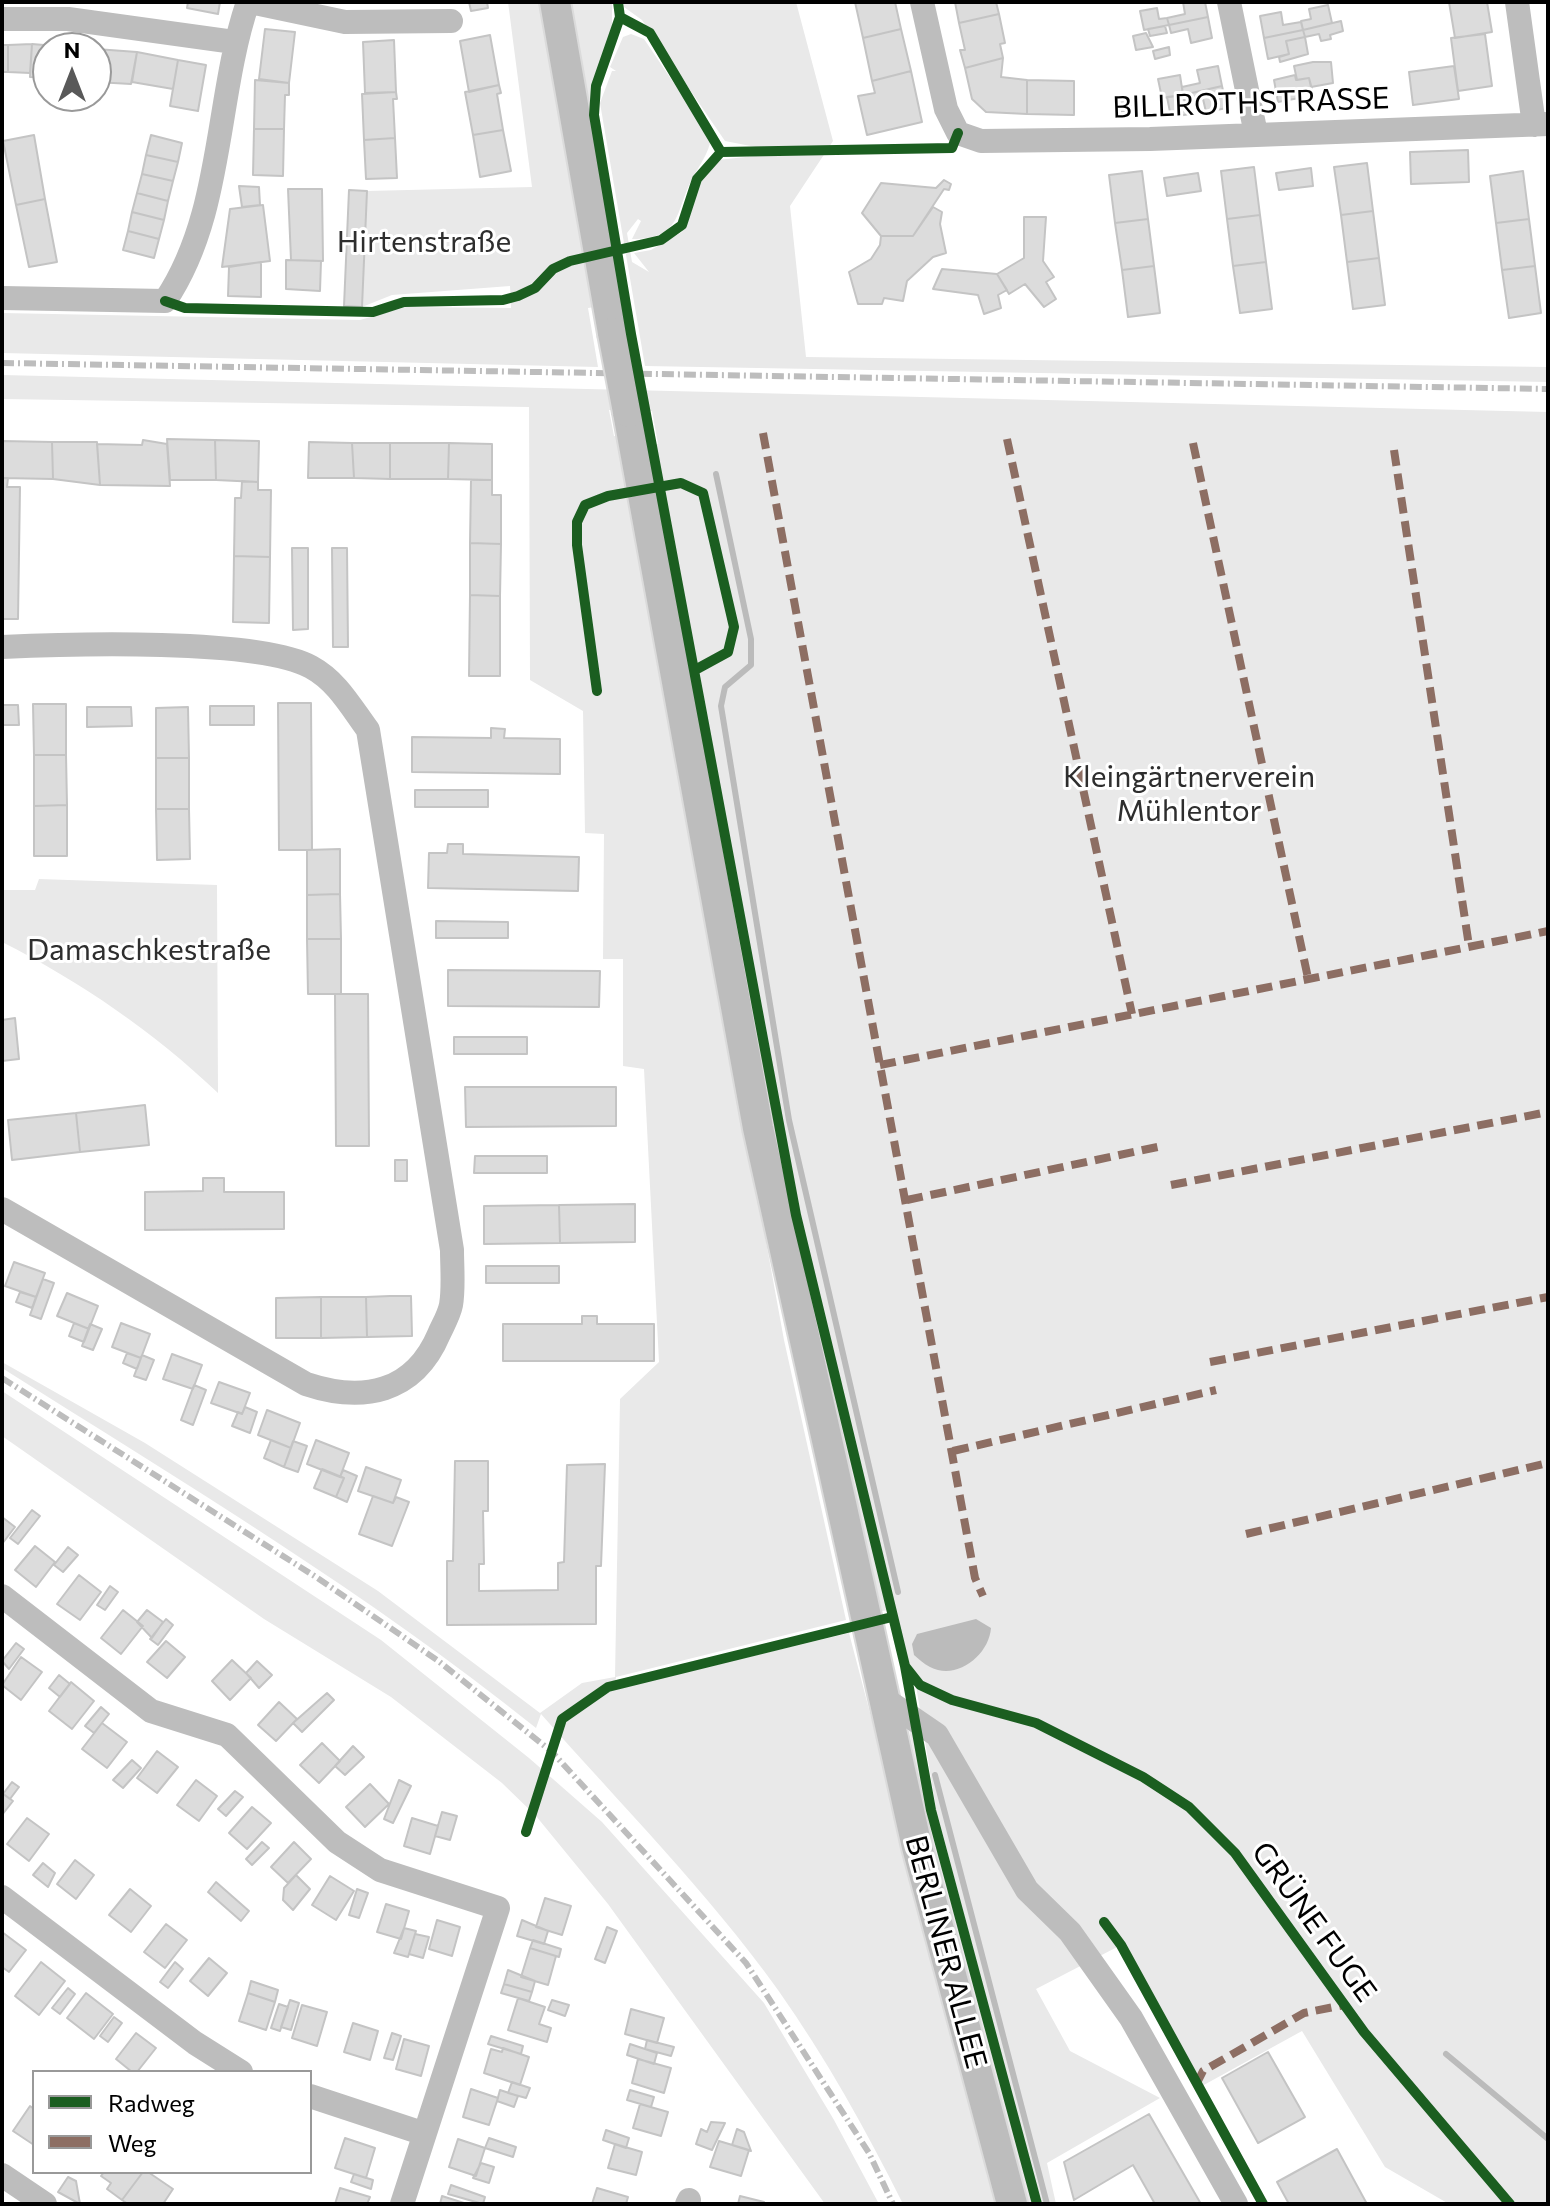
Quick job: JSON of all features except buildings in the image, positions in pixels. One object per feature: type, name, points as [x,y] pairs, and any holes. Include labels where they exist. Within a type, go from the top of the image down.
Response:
[{"type":"main road","name":"BERLINER ALLEE","points":[[555,2],[758,1128],[917,1847],[1012,2204]]},
{"type":"street","points":[[2,298],[165,301],[181,277],[205,210],[234,42],[249,2],[345,22],[451,21]]},
{"type":"street","name":"BILLROTHSTRASSE","points":[[922,2],[946,109],[958,133],[981,141],[1541,124]]},
{"type":"street","points":[[1229,2],[1256,134]]},
{"type":"street","points":[[1517,2],[1541,124]]},
{"type":"street","points":[[2,19],[68,19],[234,42]]},
{"type":"street","points":[[2,647],[154,647],[251,652],[310,666],[337,686],[368,730],[452,1250],[451,1307],[431,1351],[410,1377],[371,1393],[338,1395],[306,1384],[2,1209]]},
{"type":"street","points":[[2,1596],[151,1711],[227,1735],[337,1842],[380,1870],[498,1908],[422,2133],[402,2204]]},
{"type":"street","points":[[883,1698],[937,1735],[1027,1890],[1070,1932],[1131,2018],[1236,2204]]},
{"type":"street","points":[[2,1897],[195,2043],[238,2070]]},
{"type":"street","points":[[312,2097],[422,2133]]},
{"type":"street","points":[[2,2175],[45,2204]]},
{"type":"green space","name":"Hirtenstraße","points":[[508,2],[540,2],[595,307],[588,308],[598,367],[2,353],[2,313],[360,320],[406,307],[511,308],[510,286],[392,295],[362,307],[367,191],[532,187]]},
{"type":"green space","points":[[567,2],[612,2],[612,26],[589,107],[622,289],[619,289]]},
{"type":"green space","points":[[624,2],[796,2],[833,141],[790,206],[806,357],[1548,367],[1548,382],[645,366],[600,103],[612,71],[616,71],[610,67],[623,37],[631,34],[644,39],[711,138],[679,212],[668,229],[648,238],[632,239],[641,221],[638,219],[627,233],[632,262],[649,272],[634,253],[651,250],[682,232],[701,180],[717,160],[765,155],[761,148],[725,141],[642,20],[624,7]]},
{"type":"green space","name":"Kleingärtnerverein Mühlentor","points":[[2,375],[1548,412],[1548,2204],[1449,2204],[1385,2167],[1302,2031],[1202,2086],[1121,1945],[1036,1989],[1070,2051],[1160,2098],[1047,2163],[1056,2204],[1041,2204],[936,1809],[914,1673],[904,1661],[895,1609],[882,1611],[790,1218],[650,446],[658,444],[652,411],[609,410],[614,436],[619,436],[784,1340],[846,1620],[616,1677],[615,1689],[849,1633],[999,2204],[903,2204],[813,2042],[751,1953],[693,1883],[541,1714],[536,1728],[472,1678],[341,1585],[2,1368],[2,1362],[145,1443],[378,1591],[540,1713],[582,1683],[615,1677],[620,1399],[659,1362],[644,1069],[623,1066],[623,959],[603,959],[604,834],[585,833],[583,711],[530,680],[529,407],[2,399]]},
{"type":"green space","name":"Damaschkestraße","points":[[39,879],[217,885],[218,1093],[168,1049],[116,1010],[2,942],[2,890],[35,890]]},
{"type":"green space","points":[[2,1391],[381,1640],[529,1758],[602,1822],[764,2003],[834,2120],[879,2204],[825,2204],[608,1904],[536,1816],[502,1783],[391,1697],[264,1619],[2,1436]]},
{"type":"green space","points":[[909,1730],[913,1731],[928,1811],[1033,2204],[1028,2204],[931,1842]]},
{"type":"shaded area","points":[[976,1619],[991,1628],[984,1647],[970,1663],[951,1671],[940,1670],[928,1666],[914,1655],[912,1644],[917,1634]]},
{"type":"waterway","points":[[716,474],[751,639],[751,665],[725,687],[721,706],[789,1120],[898,1592]]},
{"type":"waterway","points":[[935,1775],[1047,2204]]},
{"type":"waterway","points":[[1446,2054],[1548,2139]]},
{"type":"railway","points":[[2,363],[1548,389]]},
{"type":"railway","points":[[2,1378],[316,1577],[437,1660],[551,1751],[746,1963],[869,2153],[893,2204]]},
{"type":"marked path","points":[[763,433],[975,1578],[983,1596]]},
{"type":"marked path","points":[[1007,439],[1132,1014]]},
{"type":"marked path","points":[[1193,443],[1308,978]]},
{"type":"marked path","points":[[1394,450],[1469,946]]},
{"type":"marked path","points":[[880,1065],[1548,931]]},
{"type":"marked path","points":[[1171,1185],[1548,1112]]},
{"type":"marked path","points":[[907,1200],[1162,1146]]},
{"type":"marked path","points":[[1210,1362],[1548,1297]]},
{"type":"marked path","points":[[953,1451],[1216,1390]]},
{"type":"marked path","points":[[1246,1534],[1548,1463]]},
{"type":"marked path","points":[[1196,2085],[1203,2071],[1304,2013],[1344,2005]]},
{"type":"cycle path","points":[[618,2],[620,17],[596,86],[594,115],[631,334],[796,1215],[905,1666],[931,1810],[1037,2204]]},
{"type":"cycle path","points":[[620,17],[650,33],[721,152]]},
{"type":"cycle path","points":[[165,301],[185,308],[373,312],[404,302],[503,300],[535,288],[553,269],[570,261],[661,240],[682,225],[697,179],[721,152],[952,148],[958,133]]},
{"type":"cycle path","points":[[597,691],[577,545],[577,522],[585,505],[608,496],[681,483],[703,493],[734,627],[728,652],[695,670]]},
{"type":"cycle path","points":[[526,1832],[562,1719],[608,1687],[892,1617]]},
{"type":"cycle path","name":"GRÜNE FUGE","points":[[905,1666],[920,1685],[952,1700],[1036,1723],[1143,1777],[1189,1807],[1235,1853],[1364,2032],[1510,2204]]},
{"type":"cycle path","points":[[1104,1922],[1121,1945],[1263,2204]]}]
